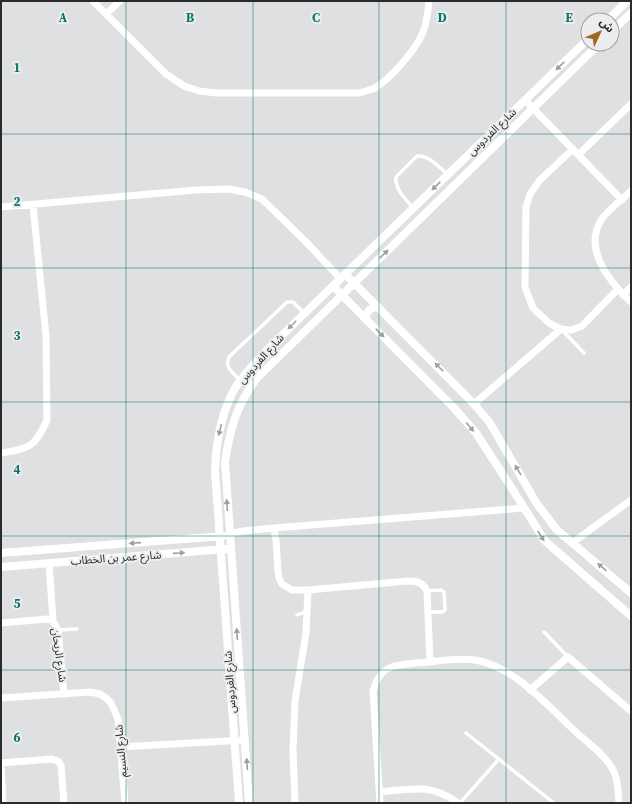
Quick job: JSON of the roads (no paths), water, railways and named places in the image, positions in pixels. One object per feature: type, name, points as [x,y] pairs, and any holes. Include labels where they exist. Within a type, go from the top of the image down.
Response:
[{"type":"street","points":[[93,1],[166,74],[184,86],[216,93],[360,93],[374,88],[401,63],[417,44],[423,31],[429,1]]},
{"type":"street","points":[[106,14],[120,1]]},
{"type":"street","points":[[616,12],[627,1]]},
{"type":"street","points":[[620,23],[631,13]]},
{"type":"street","name":"شارع الفردوس","points":[[238,803],[215,471],[218,438],[227,406],[236,388],[260,357],[304,312],[414,208],[580,47]]},
{"type":"street","name":"شارع الفردوس","points":[[249,803],[224,462],[228,441],[240,404],[256,378],[591,52]]},
{"type":"street","points":[[525,100],[622,200]]},
{"type":"street","points":[[578,155],[631,104]]},
{"type":"street","points":[[573,149],[540,180],[530,194],[526,207],[525,220],[525,287],[533,308],[549,323],[561,329],[571,330],[582,326],[618,289]]},
{"type":"street","points":[[1,207],[196,190],[228,189],[245,192],[262,199],[343,276],[354,283],[474,404],[490,423],[537,504],[557,530],[631,593]]},
{"type":"street","points":[[631,191],[600,222],[596,239],[597,252],[601,266],[618,289],[631,302]]},
{"type":"street","points":[[1,453],[22,449],[35,443],[42,433],[47,420],[46,336],[33,205]]},
{"type":"street","points":[[358,261],[367,270]]},
{"type":"street","points":[[332,286],[459,413],[476,433],[544,542],[631,616]]},
{"type":"street","points":[[623,295],[631,287]]},
{"type":"street","points":[[316,301],[326,311]]},
{"type":"street","points":[[365,318],[369,310],[377,306]]},
{"type":"street","points":[[474,404],[561,329]]},
{"type":"street","points":[[572,543],[631,500]]},
{"type":"street","points":[[229,534],[274,528],[524,508]]},
{"type":"street","points":[[274,528],[279,578],[282,584],[292,590],[415,581],[424,586],[427,591],[429,612],[430,662]]},
{"type":"street","name":"شارع عمر بن الخطاب","points":[[1,553],[229,534]]},
{"type":"street","name":"شارع عمر بن الخطاب","points":[[1,567],[231,549]]},
{"type":"street","points":[[49,563],[53,621]]},
{"type":"street","points":[[295,803],[293,750],[295,702],[304,649],[308,610],[308,590]]},
{"type":"street","name":"شارع الريحان","points":[[1,623],[47,619],[53,621],[58,630],[64,694]]},
{"type":"street","points":[[530,690],[568,657],[631,710]]},
{"type":"street","points":[[380,803],[373,691],[375,683],[385,669],[397,665],[460,659],[475,660],[492,665],[507,672],[530,690],[600,754],[611,766],[615,773],[619,803]]},
{"type":"street","points":[[229,674],[240,673]]},
{"type":"street","name":"شارع النسيم","points":[[1,698],[90,692],[100,694],[106,698],[111,703],[118,720],[125,803]]},
{"type":"street","points":[[120,748],[245,740]]},
{"type":"street","points":[[3,803],[1,764],[52,759],[58,761],[61,765],[64,803]]},
{"type":"street","points":[[380,792],[423,788],[436,790],[459,803]]},
{"type":"lane","points":[[414,208],[398,188],[395,181],[396,177],[417,156],[426,157],[448,174]]},
{"type":"lane","points":[[241,381],[229,369],[227,363],[229,357],[287,302],[294,302],[304,312]]},
{"type":"lane","points":[[561,329],[584,353]]},
{"type":"lane","points":[[427,591],[441,590],[445,595],[445,610],[442,612],[429,612]]},
{"type":"lane","points":[[297,614],[308,610]]},
{"type":"lane","points":[[58,630],[77,629]]},
{"type":"lane","points":[[544,632],[568,657]]},
{"type":"lane","points":[[466,733],[554,803]]},
{"type":"lane","points":[[459,803],[499,759]]}]
